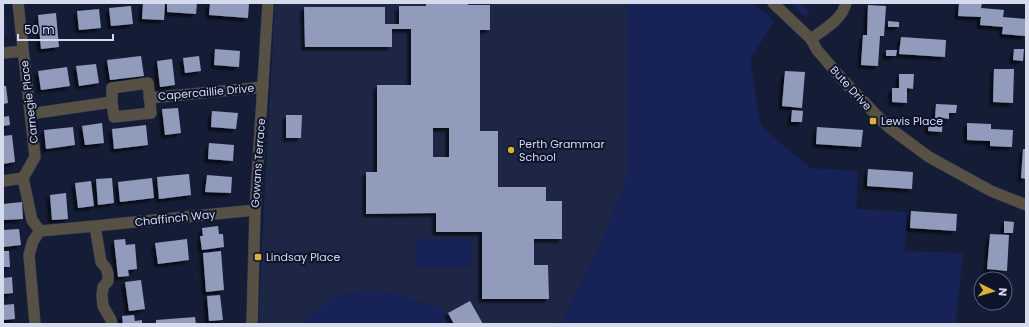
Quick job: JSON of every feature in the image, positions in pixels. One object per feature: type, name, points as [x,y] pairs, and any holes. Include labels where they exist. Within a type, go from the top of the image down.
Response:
[{"type":"street","name":"Carnegie Place","points":[[18,3],[36,157],[23,178]]},
{"type":"street","name":"Gowans Terrace","points":[[252,324],[255,210],[268,3]]},
{"type":"street","name":"Bute Drive","points":[[772,3],[811,39],[817,50],[842,79],[887,126],[929,157],[991,191],[1026,205]]},
{"type":"street","points":[[811,39],[836,20],[844,11],[846,3]]},
{"type":"street","name":"Carnegie Place","points":[[3,53],[23,51]]},
{"type":"street","name":"Capercaillie Drive","points":[[148,83],[151,113],[114,117],[112,102],[112,88],[148,83]]},
{"type":"street","name":"Capercaillie Drive","points":[[149,98],[263,87]]},
{"type":"street","points":[[30,114],[112,102]]},
{"type":"street","points":[[3,181],[23,178],[32,220],[40,231],[33,241],[29,255],[35,324]]},
{"type":"street","name":"Chaffinch Way","points":[[40,231],[255,210]]},
{"type":"street","points":[[95,226],[100,257],[108,274],[108,281],[103,287],[103,306],[112,324]]},
{"type":"shaded area","points":[[3,3],[7,34],[3,39]]},
{"type":"shaded area","name":"Perth Grammar School","points":[[275,3],[724,3],[751,133],[935,324],[259,324]]},
{"type":"shaded area","points":[[627,3],[753,3],[774,21],[750,60],[761,126],[810,168],[858,171],[856,209],[907,212],[905,251],[963,253],[955,324],[557,324],[563,320],[602,240],[627,178]]},
{"type":"shaded area","points":[[790,3],[799,3],[810,12],[806,17]]},
{"type":"shaded area","points":[[416,239],[472,239],[472,267],[416,267]]},
{"type":"shaded area","points":[[362,290],[386,291],[442,309],[450,324],[301,324],[310,315],[337,296]]},
{"type":"building","points":[[143,3],[165,3],[164,20],[142,19]]},
{"type":"building","points":[[167,3],[197,3],[196,14],[167,12]]},
{"type":"building","points":[[210,3],[249,3],[248,18],[209,15]]},
{"type":"building","points":[[426,3],[468,3],[468,5],[490,5],[490,30],[480,30],[480,131],[498,131],[498,187],[546,187],[546,201],[562,201],[562,239],[534,239],[534,265],[548,265],[549,299],[482,299],[482,232],[436,232],[436,213],[366,214],[366,172],[377,172],[377,85],[411,85],[411,29],[392,29],[392,47],[305,47],[304,7],[385,7],[385,24],[399,24],[399,6],[426,6]],"holes":[[[433,128],[449,128],[449,157],[433,157]]]},
{"type":"building","points":[[959,3],[982,3],[981,8],[1004,10],[1003,17],[1026,19],[1025,36],[1002,34],[1003,27],[980,25],[981,17],[958,16]]},
{"type":"building","points":[[868,5],[886,6],[884,36],[880,36],[878,66],[861,65],[863,35],[867,35]]},
{"type":"building","points":[[131,6],[133,24],[111,26],[109,8]]},
{"type":"building","points":[[99,9],[101,28],[79,30],[77,11]]},
{"type":"building","points":[[56,13],[59,47],[41,49],[38,15]]},
{"type":"building","points":[[888,21],[899,22],[899,27],[888,27]]},
{"type":"building","points":[[901,37],[946,40],[945,57],[899,54]]},
{"type":"building","points":[[215,49],[240,51],[239,67],[214,65]]},
{"type":"building","points":[[1014,49],[1024,49],[1023,61],[1013,60]]},
{"type":"building","points":[[886,50],[897,50],[896,56],[886,56]]},
{"type":"building","points":[[141,56],[144,76],[110,80],[107,60]]},
{"type":"building","points":[[199,56],[201,71],[185,73],[183,58]]},
{"type":"building","points":[[172,59],[175,85],[160,87],[157,61]]},
{"type":"building","points":[[96,64],[99,83],[79,86],[76,66]]},
{"type":"building","points":[[67,67],[70,86],[41,90],[38,71]]},
{"type":"building","points":[[994,69],[1014,69],[1013,103],[993,102]]},
{"type":"building","points":[[785,71],[805,72],[802,108],[782,106]]},
{"type":"building","points":[[899,74],[914,74],[913,89],[907,88],[907,103],[892,102],[892,88],[899,88]]},
{"type":"building","points":[[3,86],[6,86],[8,103],[3,104]]},
{"type":"building","points":[[936,104],[957,105],[956,113],[949,113],[949,119],[943,118],[942,132],[928,131],[929,118],[935,118]]},
{"type":"building","points":[[178,108],[181,133],[165,135],[162,109]]},
{"type":"building","points":[[792,110],[803,111],[802,122],[791,122]]},
{"type":"building","points":[[212,111],[238,113],[236,129],[211,127]]},
{"type":"building","points":[[286,115],[302,115],[301,138],[286,138]]},
{"type":"building","points":[[9,116],[10,125],[3,126],[3,117]]},
{"type":"building","points":[[102,123],[104,143],[85,145],[82,126]]},
{"type":"building","points":[[967,123],[991,124],[991,129],[1013,130],[1012,147],[990,146],[990,141],[967,140]]},
{"type":"building","points":[[146,125],[148,145],[114,149],[112,129]]},
{"type":"building","points":[[73,127],[75,145],[46,149],[44,130]]},
{"type":"building","points":[[817,127],[863,130],[861,147],[816,144]]},
{"type":"building","points":[[12,135],[15,162],[3,164],[3,136]]},
{"type":"building","points":[[209,143],[234,145],[233,161],[208,159]]},
{"type":"building","points":[[1023,149],[1026,149],[1026,179],[1021,178]]},
{"type":"building","points":[[868,169],[913,172],[912,189],[867,186]]},
{"type":"building","points":[[189,174],[191,195],[159,199],[157,177]]},
{"type":"building","points":[[207,175],[232,177],[231,193],[205,192]]},
{"type":"building","points":[[112,178],[114,203],[98,205],[96,179]]},
{"type":"building","points":[[152,178],[154,198],[120,202],[118,182]]},
{"type":"building","points":[[91,181],[94,206],[78,208],[75,183]]},
{"type":"building","points":[[66,193],[68,219],[52,220],[50,195]]},
{"type":"building","points":[[22,202],[23,219],[3,220],[3,204]]},
{"type":"building","points":[[911,211],[957,214],[956,231],[910,228]]},
{"type":"building","points":[[1004,221],[1014,222],[1013,233],[1004,233]]},
{"type":"building","points":[[218,226],[219,234],[223,234],[224,247],[202,250],[200,236],[203,236],[202,228]]},
{"type":"building","points":[[19,229],[21,245],[3,247],[3,230]]},
{"type":"building","points":[[990,234],[1009,235],[1007,271],[987,269]]},
{"type":"building","points":[[125,239],[126,245],[135,244],[137,269],[128,270],[129,276],[118,277],[114,240]]},
{"type":"building","points":[[187,239],[189,260],[158,264],[155,243]]},
{"type":"building","points":[[3,251],[9,251],[10,267],[3,267]]},
{"type":"building","points":[[221,251],[224,290],[206,292],[203,253]]},
{"type":"building","points":[[12,277],[13,293],[3,294],[3,278]]},
{"type":"building","points":[[141,280],[145,309],[129,311],[125,282]]},
{"type":"building","points":[[220,295],[223,320],[209,321],[207,296]]},
{"type":"building","points":[[470,301],[483,324],[454,324],[448,313]]},
{"type":"building","points":[[14,304],[15,319],[3,320],[3,305]]},
{"type":"building","points":[[134,315],[135,321],[142,320],[142,324],[123,324],[122,316]]},
{"type":"building","points":[[195,317],[196,324],[156,324],[156,320]]},
{"type":"place","name":"Lewis Place","points":[[873,121]]},
{"type":"place","name":"Perth Grammar School","points":[[511,150]]},
{"type":"place","name":"Lindsay Place","points":[[258,257]]}]
